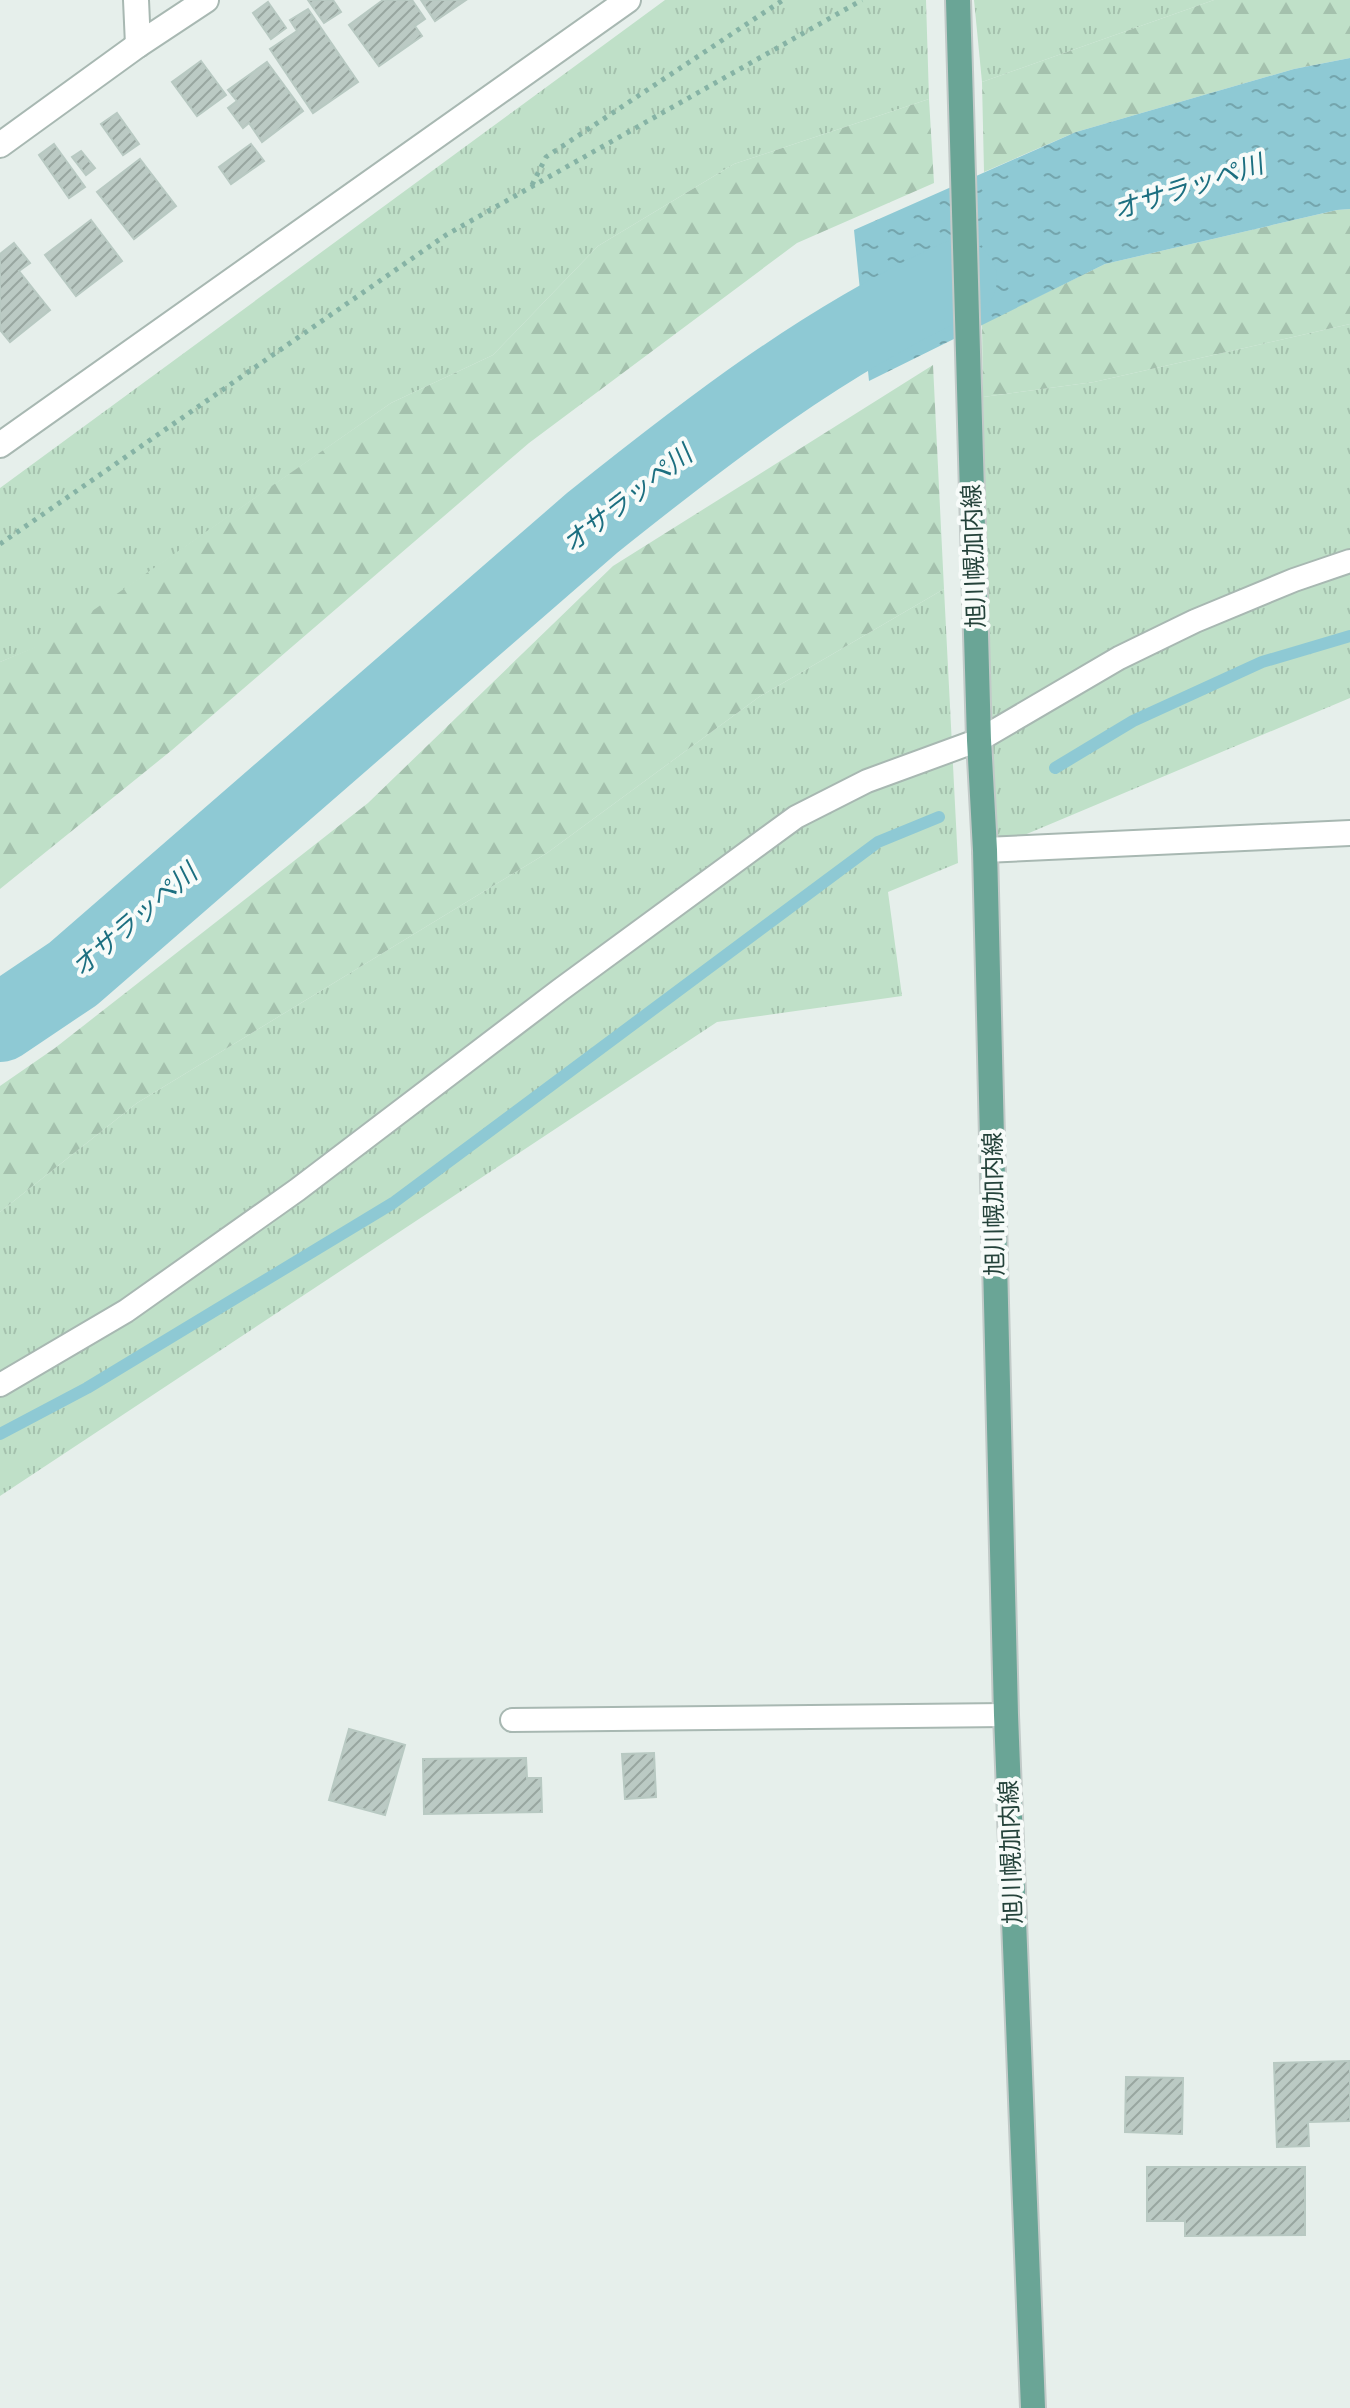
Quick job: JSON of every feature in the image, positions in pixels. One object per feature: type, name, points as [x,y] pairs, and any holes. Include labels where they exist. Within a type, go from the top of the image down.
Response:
[{"type":"main road","name":"旭川幌加内線","points":[[958,0],[979,740],[985,850],[1006,1715],[1033,2408]]},
{"type":"street","points":[[136,0],[138,45]]},
{"type":"street","points":[[0,145],[206,0]]},
{"type":"street","points":[[0,445],[628,0]]},
{"type":"street","points":[[985,850],[1350,833]]},
{"type":"lane","points":[[0,1385],[126,1311],[297,1190],[560,990],[796,817],[867,781],[979,740],[1119,658],[1170,634],[1294,580],[1350,561]]},
{"type":"lane","points":[[512,1720],[1006,1715]]},
{"type":"path","points":[[532,185],[546,157],[783,0]]},
{"type":"path","points":[[0,544],[446,235],[862,0]]},
{"type":"green space","points":[[665,0],[926,0],[929,99],[734,164],[598,246],[493,355],[391,403],[49,642],[0,662],[0,488]]},
{"type":"green space","points":[[974,0],[1214,0],[982,82]]},
{"type":"green space","points":[[1214,0],[1350,0],[1350,58],[1294,69],[1076,132],[984,172],[982,82]]},
{"type":"green space","points":[[929,99],[934,183],[797,243],[529,443],[172,750],[0,889],[0,662],[49,641],[391,403],[493,355],[598,246],[734,164]]},
{"type":"green space","points":[[1350,209],[1350,324],[1094,382],[983,397],[982,324],[1105,264]]},
{"type":"green space","points":[[1350,324],[1350,698],[991,849],[983,397],[1094,382]]},
{"type":"green space","points":[[933,365],[944,589],[759,697],[547,853],[137,1103],[0,1212],[0,1086],[55,1048],[368,803],[613,566]]},
{"type":"green space","points":[[944,589],[958,863],[888,892],[902,996],[717,1022],[0,1496],[0,1212],[137,1103],[547,853],[759,697]]},
{"type":"water","points":[[1350,58],[1350,209],[1105,264],[869,381],[854,230],[1076,132],[1294,69]]},
{"type":"building","points":[[308,0],[333,0],[341,12],[324,23]]},
{"type":"building","points":[[383,0],[412,0],[425,19],[415,26],[422,36],[379,66],[349,25]]},
{"type":"building","points":[[421,0],[466,0],[435,21]]},
{"type":"building","points":[[268,2],[286,28],[271,39],[253,13]]},
{"type":"building","points":[[308,9],[358,82],[313,113],[270,49],[297,31],[290,20]]},
{"type":"building","points":[[201,61],[226,95],[197,116],[172,82]]},
{"type":"building","points":[[267,62],[303,111],[262,142],[249,123],[243,128],[228,108],[237,101],[228,90]]},
{"type":"building","points":[[117,113],[139,144],[123,155],[101,124]]},
{"type":"building","points":[[54,144],[85,187],[69,198],[39,155]]},
{"type":"building","points":[[251,144],[264,161],[231,184],[219,167]]},
{"type":"building","points":[[81,151],[95,168],[86,175],[72,157]]},
{"type":"building","points":[[140,159],[176,206],[134,239],[97,192]]},
{"type":"building","points":[[91,220],[122,261],[76,296],[45,255]]},
{"type":"building","points":[[14,243],[30,263],[19,271],[50,310],[10,342],[0,330],[0,254]]},
{"type":"building","points":[[349,1729],[405,1745],[385,1815],[329,1800]]},
{"type":"building","points":[[654,1753],[656,1797],[625,1799],[622,1754]]},
{"type":"building","points":[[526,1758],[527,1778],[541,1778],[542,1812],[424,1814],[423,1759]]},
{"type":"building","points":[[1350,2061],[1350,2121],[1308,2122],[1309,2146],[1277,2147],[1274,2063]]},
{"type":"building","points":[[1126,2077],[1183,2078],[1182,2134],[1125,2132]]},
{"type":"building","points":[[1147,2167],[1305,2167],[1305,2235],[1185,2236],[1185,2221],[1147,2221]]},
{"type":"waterway","name":"オサラッペ川","points":[[0,1023],[73,974],[592,523],[679,455],[814,359],[860,330],[958,279]]},
{"type":"waterway","points":[[1055,768],[1133,721],[1262,662],[1350,636]]},
{"type":"waterway","points":[[0,1434],[87,1388],[393,1203],[878,842],[939,817]]}]
